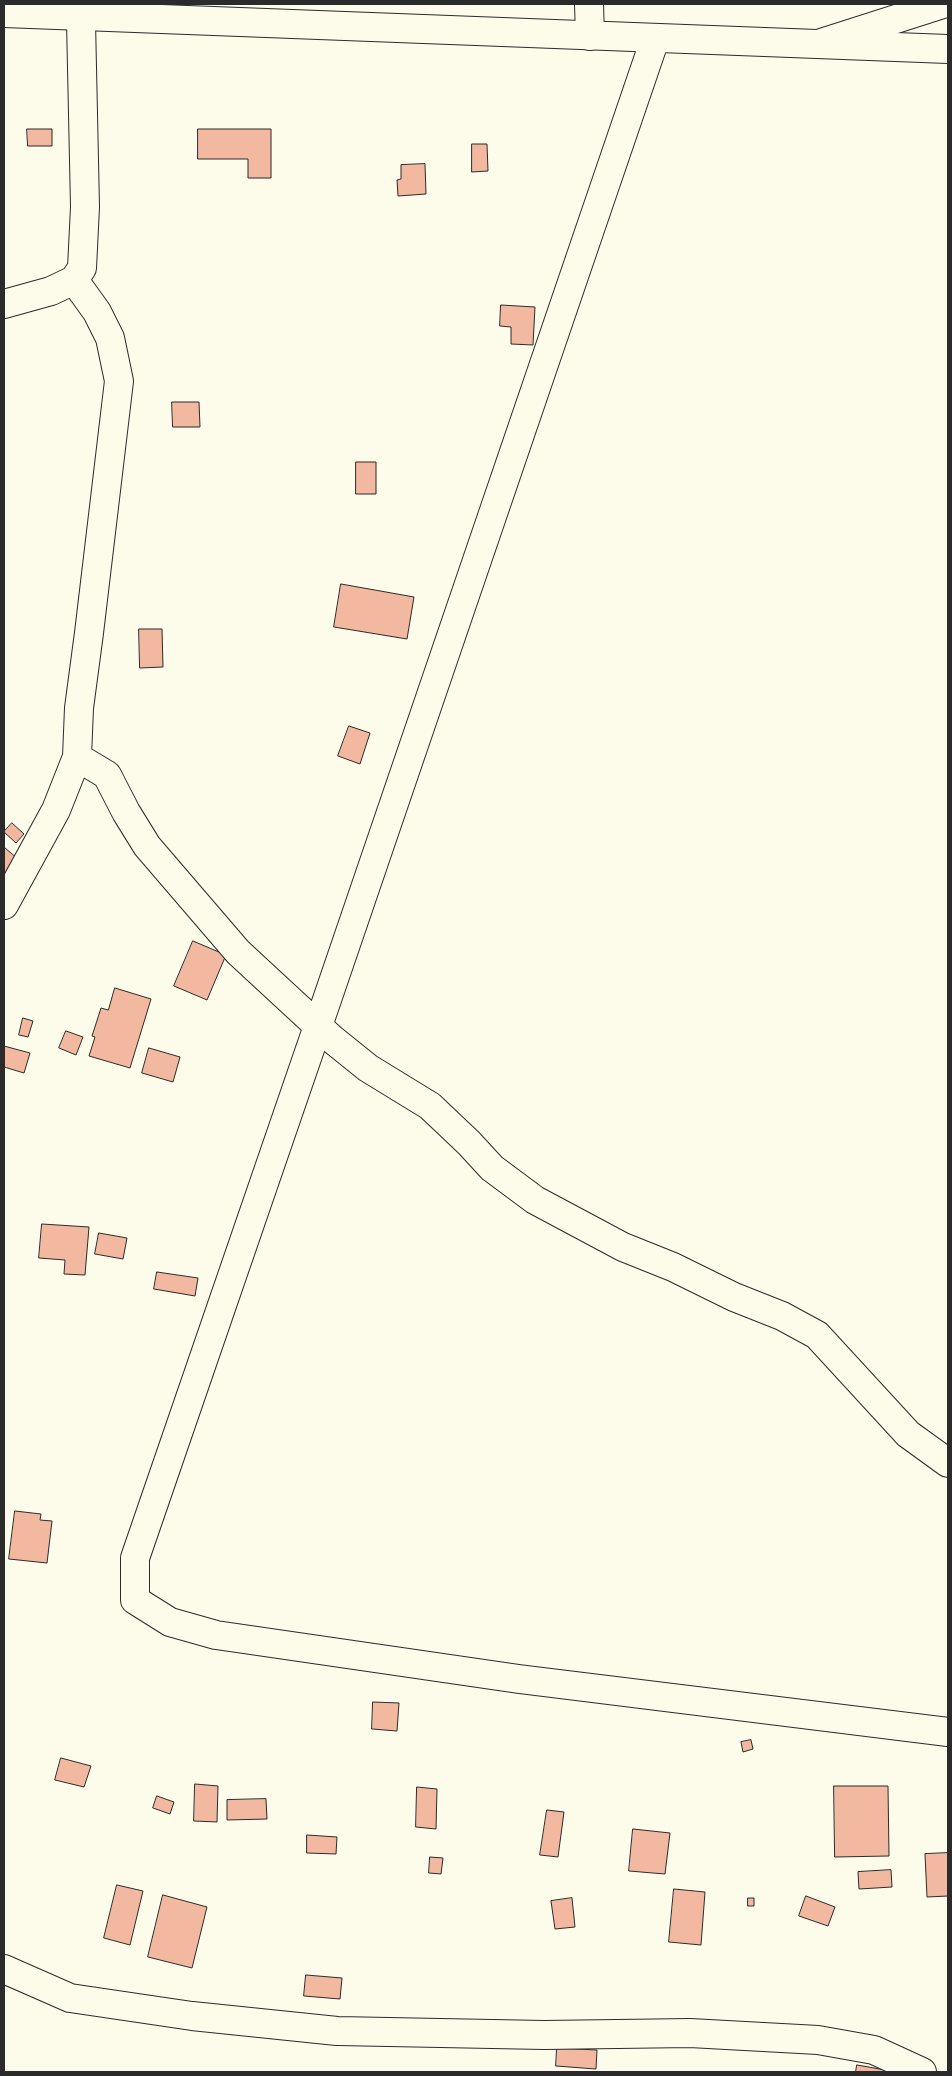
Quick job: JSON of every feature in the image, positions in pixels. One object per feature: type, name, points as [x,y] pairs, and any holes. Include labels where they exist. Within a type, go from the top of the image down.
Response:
[{"type":"street","points":[[589,4],[590,36]]},
{"type":"street","points":[[817,44],[943,4]]},
{"type":"street","points":[[4,304],[51,291],[74,280],[82,268],[85,207],[81,20],[72,10]]},
{"type":"street","points":[[4,14],[72,10],[655,39],[948,50]]},
{"type":"street","points":[[655,39],[135,1558],[135,1600],[170,1622],[216,1635],[519,1679],[948,1732]]},
{"type":"street","points":[[4,905],[56,810],[77,758],[79,708],[90,633],[119,380],[110,338],[97,312],[74,280]]},
{"type":"street","points":[[77,758],[107,775],[126,812],[147,846],[238,952],[318,1026],[368,1068],[430,1106],[492,1168],[535,1200],[623,1247],[672,1267],[734,1297],[782,1316],[817,1335],[908,1434],[948,1463]]},
{"type":"street","points":[[4,1969],[70,1998],[192,2016],[337,2030],[544,2035],[690,2034],[818,2040],[874,2050],[922,2072]]},
{"type":"building","points":[[27,129],[52,129],[52,146],[28,146]]},
{"type":"building","points":[[198,129],[271,129],[271,178],[248,178],[248,159],[198,159]]},
{"type":"building","points":[[472,144],[487,144],[488,171],[472,172]]},
{"type":"building","points":[[425,164],[426,194],[398,196],[397,180],[401,179],[401,165]]},
{"type":"building","points":[[501,305],[535,307],[533,345],[511,344],[511,327],[500,326]]},
{"type":"building","points":[[172,402],[199,402],[200,427],[173,427]]},
{"type":"building","points":[[356,462],[376,462],[376,494],[356,494]]},
{"type":"building","points":[[341,584],[414,597],[407,639],[334,627]]},
{"type":"building","points":[[139,629],[162,629],[163,667],[140,668]]},
{"type":"building","points":[[349,726],[370,733],[360,764],[338,756]]},
{"type":"building","points":[[12,823],[24,834],[16,843],[4,832]]},
{"type":"building","points":[[4,847],[19,860],[4,876]]},
{"type":"building","points":[[193,941],[226,955],[207,1000],[174,986]]},
{"type":"building","points":[[115,988],[151,999],[130,1068],[89,1056],[95,1037],[92,1036],[101,1008],[108,1010]]},
{"type":"building","points":[[23,1018],[33,1021],[28,1037],[19,1035]]},
{"type":"building","points":[[66,1031],[83,1037],[76,1055],[59,1048]]},
{"type":"building","points":[[4,1046],[30,1053],[24,1073],[4,1067]]},
{"type":"building","points":[[149,1048],[180,1057],[173,1082],[142,1073]]},
{"type":"building","points":[[42,1224],[89,1227],[85,1275],[64,1274],[65,1260],[39,1258]]},
{"type":"building","points":[[99,1233],[127,1238],[123,1259],[95,1254]]},
{"type":"building","points":[[157,1272],[198,1278],[195,1296],[154,1289]]},
{"type":"building","points":[[15,1511],[41,1514],[40,1520],[52,1521],[47,1563],[9,1559]]},
{"type":"building","points":[[373,1702],[399,1703],[397,1731],[372,1729]]},
{"type":"building","points":[[751,1740],[753,1749],[743,1752],[741,1742]]},
{"type":"building","points":[[61,1758],[91,1766],[84,1787],[55,1780]]},
{"type":"building","points":[[195,1784],[218,1786],[217,1822],[194,1821]]},
{"type":"building","points":[[834,1786],[888,1786],[889,1856],[835,1857]]},
{"type":"building","points":[[417,1787],[437,1789],[436,1829],[416,1827]]},
{"type":"building","points":[[157,1796],[174,1802],[170,1814],[153,1808]]},
{"type":"building","points":[[266,1799],[267,1819],[227,1820],[227,1800]]},
{"type":"building","points":[[547,1810],[564,1812],[558,1857],[540,1855]]},
{"type":"building","points":[[633,1829],[670,1833],[665,1874],[629,1871]]},
{"type":"building","points":[[307,1835],[337,1837],[336,1854],[307,1853]]},
{"type":"building","points":[[948,1853],[948,1896],[927,1897],[925,1854]]},
{"type":"building","points":[[430,1857],[443,1858],[441,1874],[429,1873]]},
{"type":"building","points":[[891,1870],[892,1887],[859,1889],[858,1872]]},
{"type":"building","points":[[117,1885],[143,1891],[130,1945],[104,1938]]},
{"type":"building","points":[[674,1889],[705,1892],[701,1945],[669,1942]]},
{"type":"building","points":[[163,1895],[207,1907],[192,1968],[148,1957]]},
{"type":"building","points":[[806,1896],[835,1907],[828,1926],[799,1916]]},
{"type":"building","points":[[572,1898],[575,1927],[555,1929],[551,1901]]},
{"type":"building","points":[[748,1898],[754,1898],[754,1906],[748,1906]]},
{"type":"building","points":[[306,1975],[342,1978],[340,1999],[304,1996]]},
{"type":"building","points":[[557,2048],[597,2050],[596,2069],[556,2066]]},
{"type":"building","points":[[857,2065],[897,2072],[856,2072]]}]
